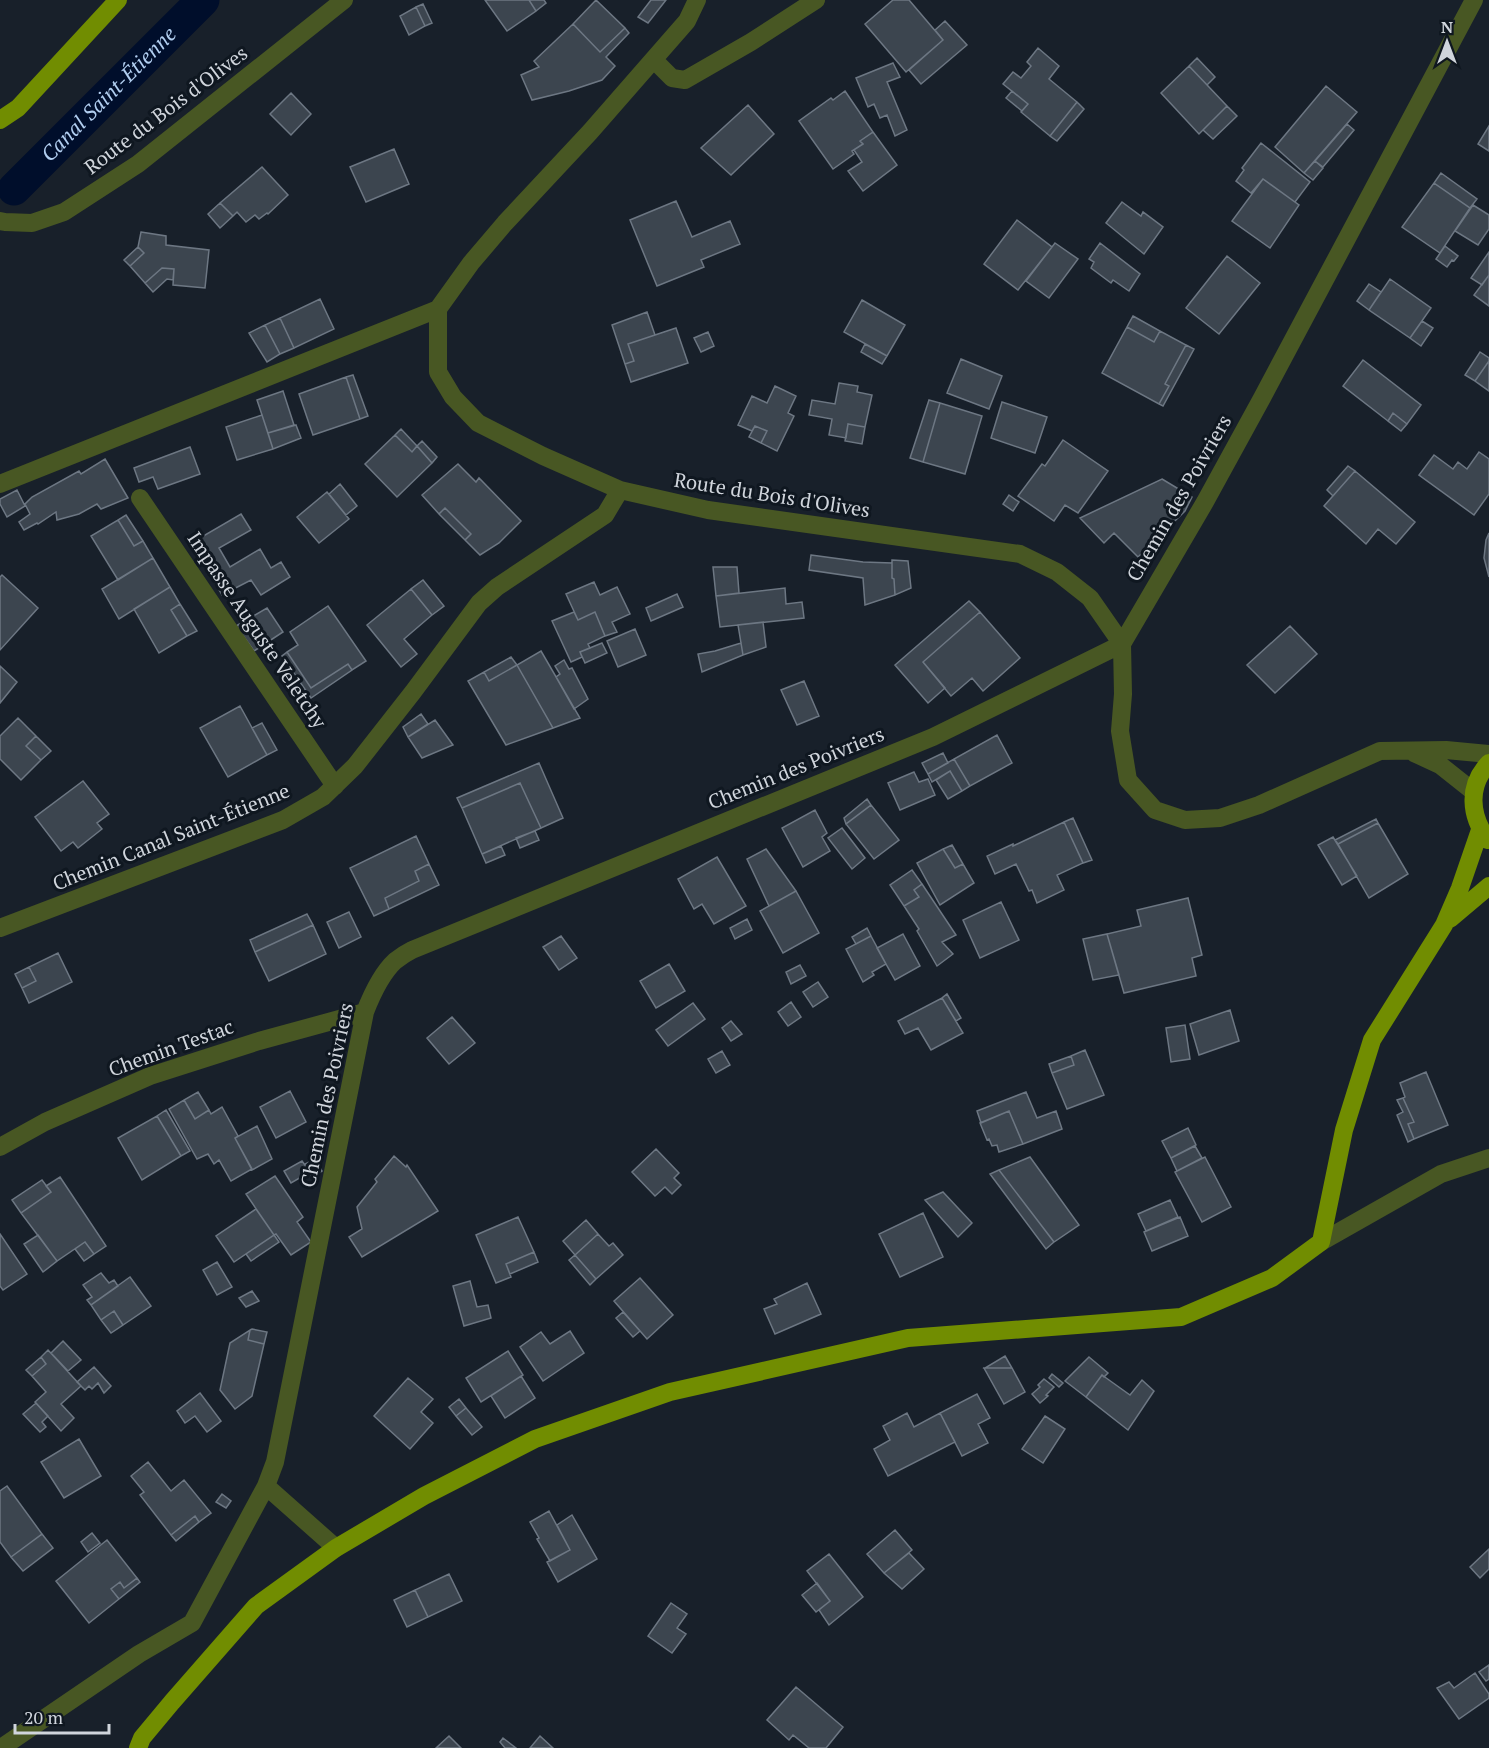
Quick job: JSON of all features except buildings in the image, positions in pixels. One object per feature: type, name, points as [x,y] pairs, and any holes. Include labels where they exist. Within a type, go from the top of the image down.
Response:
[{"type":"main road","points":[[0,120],[18,108],[118,0]]},
{"type":"main road","points":[[138,1748],[142,1738],[256,1606],[336,1548],[424,1496],[535,1439],[670,1392],[908,1338],[1181,1317],[1272,1278],[1320,1242],[1344,1130],[1372,1040],[1444,925],[1485,836],[1475,818],[1473,805],[1478,778],[1489,763]]},
{"type":"main road","points":[[1444,925],[1489,885]]},
{"type":"street","name":"Route du Bois d'Olives","points":[[0,221],[32,223],[64,212],[138,164],[344,0]]},
{"type":"street","points":[[0,484],[438,309],[505,223],[590,132],[687,21],[697,0]]},
{"type":"street","points":[[654,60],[672,78],[685,81],[816,0]]},
{"type":"street","name":"Chemin des Poivriers","points":[[1,1748],[138,1654],[192,1623],[266,1486],[275,1462],[365,1012],[373,992],[394,962],[412,950],[933,736],[1122,644],[1262,398],[1474,0]]},
{"type":"street","name":"Route du Bois d'Olives","points":[[438,309],[438,372],[453,397],[478,423],[543,456],[620,490],[708,510],[1020,554],[1057,572],[1090,598],[1122,644]]},
{"type":"street","name":"Chemin Canal Saint-Étienne","points":[[0,928],[283,820],[323,797],[355,766],[479,603],[497,587],[605,515],[620,490]]},
{"type":"street","name":"Impasse Auguste Veletchy","points":[[140,498],[335,786]]},
{"type":"street","points":[[1122,644],[1123,694],[1120,731],[1128,780],[1155,810],[1185,820],[1220,818],[1259,805],[1380,751],[1446,750],[1489,754]]},
{"type":"street","points":[[1409,751],[1440,765],[1474,792]]},
{"type":"street","name":"Chemin Testac","points":[[0,1147],[45,1122],[150,1076],[259,1041],[365,1012]]},
{"type":"street","points":[[1320,1242],[1441,1174],[1489,1158]]},
{"type":"street","points":[[266,1486],[336,1548]]},
{"type":"waterway","name":"Canal Saint-Étienne","points":[[14,189],[203,0]]}]
